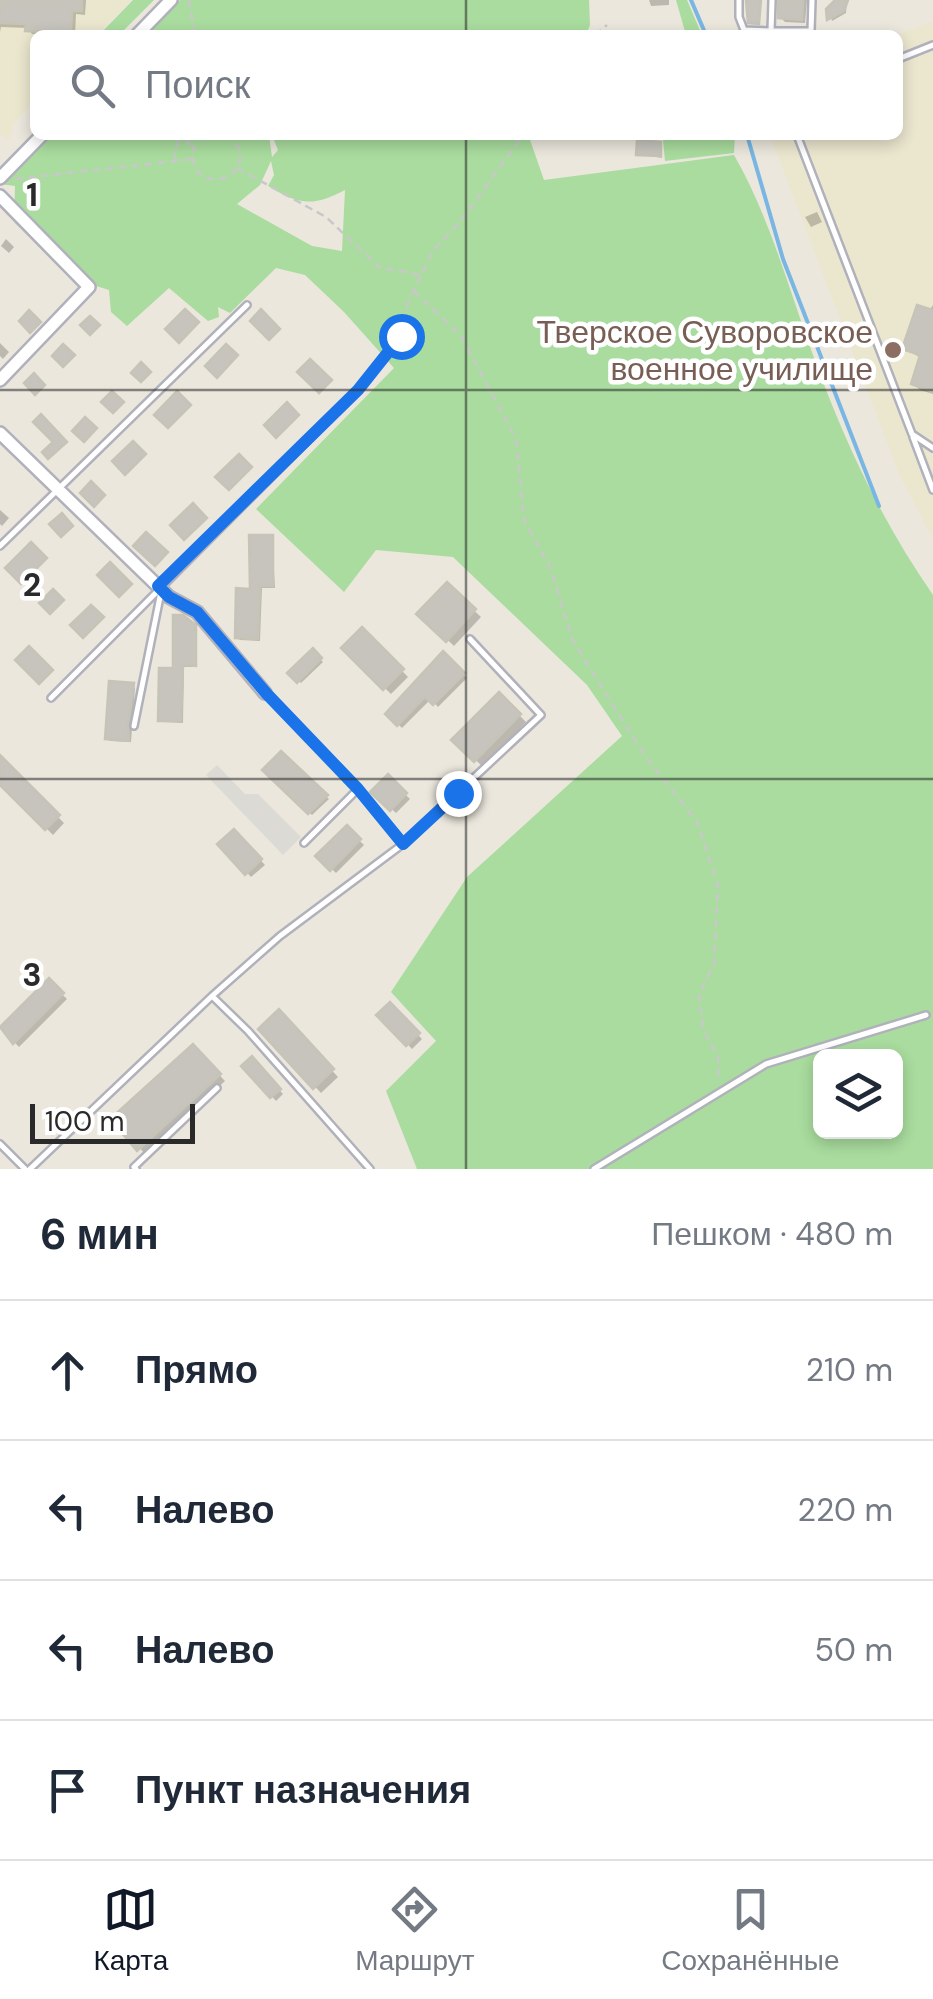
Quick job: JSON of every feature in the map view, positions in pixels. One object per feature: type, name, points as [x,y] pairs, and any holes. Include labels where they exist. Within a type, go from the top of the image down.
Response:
[{"type":"street","points":[[141,30],[171,0]]},
{"type":"street","points":[[4,179],[38,140]]},
{"type":"street","points":[[0,196],[89,287],[0,380]]},
{"type":"street","points":[[0,433],[160,588],[197,612],[266,693]]},
{"type":"lane","points":[[740,0],[739,16],[744,30]]},
{"type":"lane","points":[[771,30],[772,0]]},
{"type":"lane","points":[[811,30],[812,0]]},
{"type":"lane","points":[[903,57],[933,45]]},
{"type":"lane","points":[[799,140],[933,490]]},
{"type":"lane","points":[[0,546],[246,305]]},
{"type":"lane","points":[[51,698],[358,390]]},
{"type":"lane","points":[[912,434],[933,448]]},
{"type":"lane","points":[[134,726],[160,588]]},
{"type":"lane","points":[[0,1144],[28,1169],[212,996],[280,936],[403,844],[541,714],[470,640]]},
{"type":"lane","points":[[266,693],[358,789],[403,844]]},
{"type":"lane","points":[[304,843],[358,789]]},
{"type":"lane","points":[[212,996],[370,1169]]},
{"type":"lane","points":[[594,1169],[766,1064],[926,1016]]},
{"type":"lane","points":[[136,1169],[217,1088]]},
{"type":"path","points":[[189,0],[195,30]]},
{"type":"path","points":[[600,30],[608,24]]},
{"type":"path","points":[[176,161],[174,151],[179,140]]},
{"type":"path","points":[[184,140],[194,146]]},
{"type":"path","points":[[199,140],[192,159],[196,168],[208,178],[223,179],[237,168],[240,154],[232,140]]},
{"type":"path","points":[[358,390],[401,336],[414,290],[433,251],[464,218],[520,140]]},
{"type":"path","points":[[4,179],[192,159]]},
{"type":"path","points":[[237,168],[326,217],[379,268],[422,275]]},
{"type":"path","points":[[414,290],[462,336],[516,439],[524,520],[550,566],[573,641],[645,756],[698,822],[718,884],[714,964],[699,995],[703,1028],[718,1058],[718,1093]]},
{"type":"shaded area","points":[[0,0],[131,0],[102,30],[30,30],[30,106],[15,122],[8,141],[0,134]]},
{"type":"shaded area","name":"Тверское Суворовское военное училище","points":[[933,21],[933,539],[899,474],[772,140],[903,140],[903,32]]},
{"type":"shaded area","points":[[217,765],[245,794],[258,794],[301,837],[283,855],[206,775]]},
{"type":"green space","points":[[133,0],[154,0],[124,30],[104,30]]},
{"type":"green space","points":[[180,0],[589,0],[590,25],[588,30],[150,30]]},
{"type":"green space","points":[[676,0],[687,0],[700,30],[685,30]]},
{"type":"green space","points":[[43,140],[270,140],[272,157],[278,150],[274,140],[530,140],[544,180],[734,155],[768,228],[851,449],[880,509],[933,595],[933,1169],[417,1169],[386,1091],[436,1041],[391,992],[467,877],[622,736],[587,685],[453,557],[376,550],[344,592],[256,509],[394,368],[305,275],[276,268],[230,313],[218,307],[219,317],[208,321],[169,288],[127,326],[111,312],[109,290],[74,279],[14,222],[15,186],[0,184]],"holes":[[[271,161],[274,175],[268,186],[306,202],[345,190],[342,251],[312,246],[237,204],[260,185]]]},
{"type":"green space","points":[[663,140],[735,140],[734,153],[665,161]]},
{"type":"building","points":[[0,0],[82,0],[82,11],[72,11],[71,30],[25,31],[26,24],[0,23]]},
{"type":"building","points":[[746,0],[761,0],[759,24],[748,23]]},
{"type":"building","points":[[778,0],[803,0],[802,20],[778,18]]},
{"type":"building","points":[[835,0],[848,0],[844,11],[827,20],[826,9]]},
{"type":"building","points":[[637,140],[661,142],[661,156],[636,155]]},
{"type":"building","points":[[917,305],[933,310],[933,392],[911,384],[920,355],[902,349]]},
{"type":"building","points":[[185,309],[199,322],[179,343],[165,329]]},
{"type":"building","points":[[261,309],[280,329],[269,340],[250,321]]},
{"type":"building","points":[[29,310],[41,322],[30,333],[19,321]]},
{"type":"building","points":[[90,316],[100,325],[90,335],[80,325]]},
{"type":"building","points":[[63,344],[75,355],[63,367],[52,356]]},
{"type":"building","points":[[226,344],[238,355],[217,378],[205,366]]},
{"type":"building","points":[[310,359],[332,380],[319,393],[297,372]]},
{"type":"building","points":[[141,362],[151,372],[141,382],[131,373]]},
{"type":"building","points":[[34,373],[45,385],[35,395],[24,383]]},
{"type":"building","points":[[112,391],[124,402],[113,413],[101,402]]},
{"type":"building","points":[[177,391],[191,405],[168,428],[154,415]]},
{"type":"building","points":[[287,402],[299,415],[276,438],[264,425]]},
{"type":"building","points":[[41,414],[67,442],[48,459],[42,452],[53,442],[33,422]]},
{"type":"building","points":[[85,417],[97,428],[84,442],[72,431]]},
{"type":"building","points":[[133,441],[146,454],[125,475],[112,461]]},
{"type":"building","points":[[239,454],[252,467],[229,490],[215,477]]},
{"type":"building","points":[[91,481],[105,495],[94,507],[80,493]]},
{"type":"building","points":[[193,503],[207,518],[184,540],[170,525]]},
{"type":"building","points":[[62,513],[73,526],[61,537],[49,524]]},
{"type":"building","points":[[146,532],[168,552],[155,566],[133,546]]},
{"type":"building","points":[[249,535],[273,535],[273,586],[260,586],[258,639],[235,638],[236,588],[250,589]]},
{"type":"building","points":[[31,542],[47,558],[21,584],[5,568]]},
{"type":"building","points":[[110,562],[132,584],[119,597],[97,575]]},
{"type":"building","points":[[447,582],[476,609],[446,642],[416,614]]},
{"type":"building","points":[[53,589],[64,600],[50,614],[39,603]]},
{"type":"building","points":[[91,605],[104,617],[83,638],[70,625]]},
{"type":"building","points":[[173,615],[183,615],[196,625],[196,666],[183,665],[181,721],[158,721],[159,668],[173,668]]},
{"type":"building","points":[[362,627],[404,669],[383,690],[341,648]]},
{"type":"building","points":[[29,646],[53,670],[39,684],[15,660]]},
{"type":"building","points":[[313,648],[322,658],[297,683],[287,673]]},
{"type":"building","points":[[443,651],[465,673],[433,705],[425,697],[397,726],[385,714]]},
{"type":"building","points":[[109,681],[134,683],[129,741],[105,739]]},
{"type":"building","points":[[499,692],[521,714],[474,762],[451,740]]},
{"type":"building","points":[[281,751],[328,795],[308,814],[262,770]]},
{"type":"building","points":[[0,755],[60,815],[45,830],[0,785]]},
{"type":"building","points":[[388,774],[407,793],[390,811],[370,792]]},
{"type":"building","points":[[347,825],[361,839],[330,871],[315,856]]},
{"type":"building","points":[[234,829],[262,859],[245,875],[217,844]]},
{"type":"building","points":[[49,978],[64,993],[13,1044],[0,1027]]},
{"type":"building","points":[[390,1002],[420,1033],[406,1046],[376,1015]]},
{"type":"building","points":[[279,1009],[334,1069],[313,1089],[258,1029]]},
{"type":"building","points":[[193,1044],[221,1074],[137,1151],[110,1119]]},
{"type":"building","points":[[252,1056],[281,1089],[270,1098],[241,1066]]},
{"type":"waterway","points":[[691,0],[704,30]]},
{"type":"waterway","points":[[748,140],[783,259],[879,506]]},
{"type":"place","name":"Тверское Суворовское военное училище","points":[[893,350]]},
{"type":"route","points":[[401,336],[358,390],[158,586],[169,597],[197,612],[403,844],[458,793]]}]
